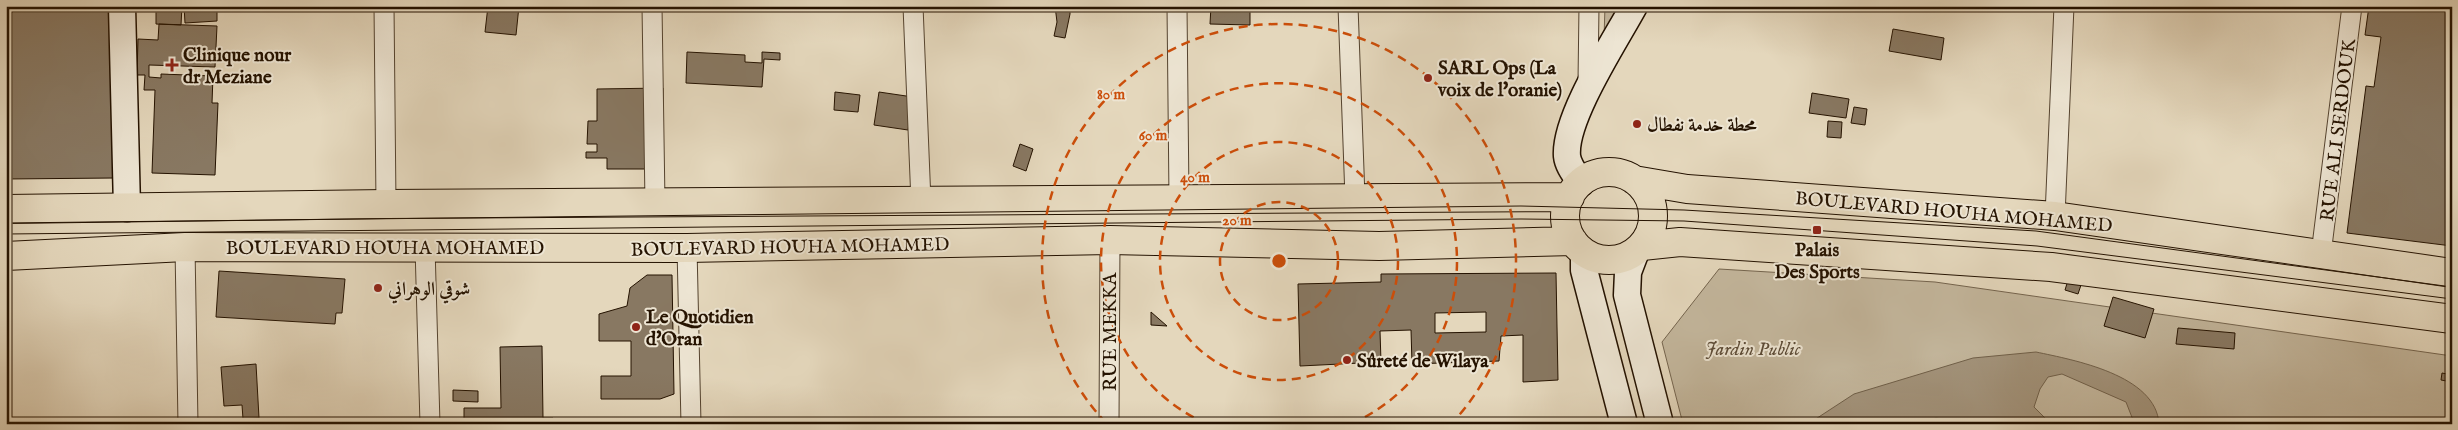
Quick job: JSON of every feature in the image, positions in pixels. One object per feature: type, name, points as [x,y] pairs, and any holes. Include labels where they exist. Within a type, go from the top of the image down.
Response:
[{"type":"main road","points":[[122,6],[127,208]]},
{"type":"main road","points":[[1576,190],[1567,150],[1575,117],[1634,6]]},
{"type":"main road","points":[[1624,424],[1578,247],[1566,221],[1566,209],[1576,190],[1600,174],[1611,173],[1634,180],[1648,196],[1652,209],[1651,230],[1628,272],[1627,295],[1660,424]]},
{"type":"main road","name":"BOULEVARD HOUHA MOHAMED","points":[[1634,180],[1687,189],[2055,216],[2452,273]]},
{"type":"main road","points":[[6,209],[386,204],[1354,198],[1576,190]]},
{"type":"main road","name":"BOULEVARD HOUHA MOHAMED","points":[[6,256],[185,247],[687,248],[1110,240],[1379,246],[1578,247]]},
{"type":"main road","points":[[1578,247],[1596,258],[1610,260],[1624,258],[1639,249],[1680,242],[2052,267],[2452,319]]},
{"type":"street","points":[[384,6],[386,204]]},
{"type":"street","points":[[652,6],[655,203]]},
{"type":"street","points":[[913,6],[921,202]]},
{"type":"street","points":[[1177,6],[1179,198]]},
{"type":"street","points":[[1348,6],[1354,198]]},
{"type":"street","points":[[1587,94],[1590,65],[1589,6]]},
{"type":"street","points":[[2055,216],[2064,6]]},
{"type":"street","name":"RUE ALI SERDOUK","points":[[2322,254],[2352,6]]},
{"type":"street","name":"RUE MEKKA","points":[[1109,424],[1110,240]]},
{"type":"street","points":[[425,246],[430,424]]},
{"type":"street","points":[[185,247],[188,424]]},
{"type":"street","points":[[687,248],[691,424]]},
{"type":"green space","points":[[1605,6],[1621,6],[1604,38]]},
{"type":"green space","name":"Jardin Public","points":[[1719,269],[1935,282],[2452,356],[2452,424],[1683,424],[1662,342]]},
{"type":"shaded area","points":[[2036,352],[2091,365],[2129,382],[2144,393],[2154,407],[2159,424],[2130,424],[2133,420],[2126,402],[2062,374],[2048,377],[2040,389],[2034,407],[2051,424],[1971,424],[1936,418],[1914,424],[1808,424],[1854,394],[1973,358]]},
{"type":"building","points":[[6,6],[111,6],[114,178],[6,179]]},
{"type":"building","points":[[156,6],[182,6],[181,25],[156,24]]},
{"type":"building","points":[[184,6],[217,6],[217,21],[185,23]]},
{"type":"building","points":[[435,6],[477,6],[477,10],[435,11]]},
{"type":"building","points":[[488,6],[519,6],[516,35],[485,32]]},
{"type":"building","points":[[1055,6],[1070,6],[1065,38],[1054,36],[1057,22]]},
{"type":"building","points":[[1211,6],[1250,6],[1250,25],[1210,24]]},
{"type":"building","points":[[2369,6],[2452,6],[2452,246],[2347,233],[2366,86],[2374,87],[2381,37],[2365,35]]},
{"type":"building","points":[[159,24],[217,26],[215,67],[149,65],[149,77],[161,78],[161,74],[213,76],[212,103],[218,103],[215,175],[152,173],[155,90],[144,90],[145,75],[137,75],[138,39],[158,40]]},
{"type":"building","points":[[1893,29],[1944,38],[1941,60],[1889,51]]},
{"type":"building","points":[[687,52],[745,55],[745,62],[762,63],[762,52],[780,53],[780,60],[764,59],[762,87],[686,83]]},
{"type":"building","points":[[663,88],[663,169],[607,169],[607,158],[586,158],[586,152],[597,152],[597,144],[587,144],[588,121],[597,121],[597,89]]},
{"type":"building","points":[[835,92],[860,95],[858,112],[834,110]]},
{"type":"building","points":[[879,92],[913,97],[908,130],[874,125]]},
{"type":"building","points":[[1812,93],[1849,99],[1846,118],[1809,113]]},
{"type":"building","points":[[1854,107],[1867,109],[1865,125],[1851,123]]},
{"type":"building","points":[[1828,121],[1842,122],[1841,138],[1827,137]]},
{"type":"building","points":[[1020,144],[1033,149],[1026,171],[1013,166]]},
{"type":"building","points":[[219,271],[345,279],[342,313],[336,313],[335,324],[216,317]]},
{"type":"building","points":[[1556,273],[1558,380],[1523,382],[1523,335],[1501,336],[1499,361],[1412,364],[1411,330],[1380,331],[1381,362],[1300,366],[1298,284],[1381,282],[1381,274]],"holes":[[[1486,312],[1486,332],[1435,333],[1435,313]]]},
{"type":"building","name":"Le Quotidien d'Oran","points":[[647,275],[672,275],[674,394],[660,399],[601,399],[601,376],[631,376],[631,341],[599,341],[599,314],[627,306],[630,288]]},
{"type":"building","points":[[2069,277],[2082,282],[2078,294],[2065,290]]},
{"type":"building","points":[[2113,297],[2154,309],[2145,338],[2104,326]]},
{"type":"building","points":[[1151,312],[1167,326],[1151,325]]},
{"type":"building","points":[[2178,328],[2235,333],[2234,349],[2176,344]]},
{"type":"building","points":[[542,346],[543,418],[553,418],[553,424],[464,424],[464,408],[501,408],[500,347]]},
{"type":"building","points":[[256,364],[259,418],[243,419],[242,405],[224,406],[221,367]]},
{"type":"building","points":[[2442,373],[2452,375],[2452,382],[2441,380]]},
{"type":"building","points":[[453,390],[478,391],[478,402],[453,401]]},
{"type":"tram line","points":[[6,223],[1521,206],[1684,210],[2036,231],[2452,287]]},
{"type":"tram line","points":[[6,234],[1521,219],[1684,221],[2037,246],[2452,299]]},
{"type":"place","name":"Clinique nour dr Meziane","points":[[172,65]]},
{"type":"place","name":"SARL Ops (La voix de l'oranie)","points":[[1428,78]]},
{"type":"place","name":"محطة خدمة نفطال","points":[[1637,124]]},
{"type":"place","name":"Palais Des Sports","points":[[1817,230]]},
{"type":"place","name":"شوقي الوهراني","points":[[378,288]]},
{"type":"place","name":"Le Quotidien d'Oran","points":[[636,327]]},
{"type":"place","name":"Sûreté de Wilaya","points":[[1347,360]]}]
